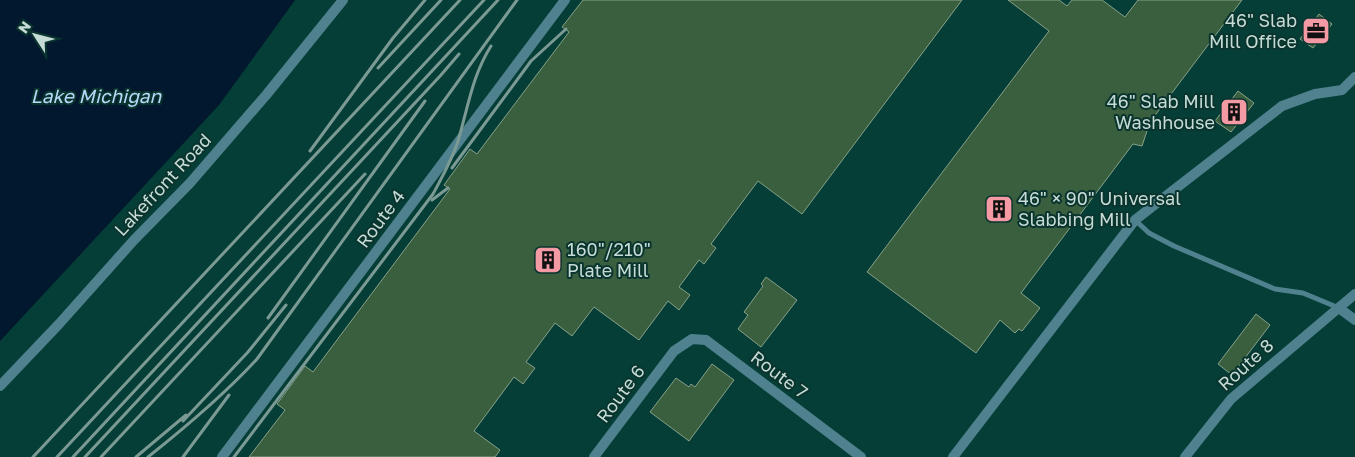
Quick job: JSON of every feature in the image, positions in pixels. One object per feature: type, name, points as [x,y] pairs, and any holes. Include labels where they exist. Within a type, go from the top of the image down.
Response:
[{"type":"street","name":"Lakefront Road","points":[[0,386],[196,176],[267,94],[343,0]]},
{"type":"street","name":"Route 4","points":[[222,457],[565,0]]},
{"type":"street","points":[[953,457],[1134,220],[1282,106],[1315,94],[1342,90],[1355,78]]},
{"type":"street","name":"Route 8","points":[[1185,457],[1231,399],[1355,294]]},
{"type":"street","points":[[1339,308],[1355,320]]},
{"type":"street","name":"Route 7","points":[[674,351],[692,339],[706,340],[861,457]]},
{"type":"street","name":"Route 6","points":[[594,457],[674,351]]},
{"type":"lane","points":[[1134,220],[1149,232],[1174,246],[1275,289],[1303,293],[1339,308]]},
{"type":"shaded area","points":[[295,0],[1355,0],[1355,457],[0,457],[0,341],[219,105]]},
{"type":"water","name":"Lake Michigan","points":[[0,0],[295,0],[219,105],[0,341]]},
{"type":"building","name":"160\"/210\" Plate Mill","points":[[583,0],[962,0],[802,214],[758,181],[711,244],[716,248],[704,264],[699,260],[679,287],[690,295],[679,310],[668,301],[639,340],[594,307],[572,336],[555,323],[526,362],[535,368],[523,384],[514,377],[474,431],[500,450],[495,457],[249,457],[285,410],[277,404],[305,366],[313,372],[450,189],[444,185],[470,149],[477,154],[569,32],[562,27]]},
{"type":"building","name":"46\" × 90\" Universal Slabbing Mill","points":[[1008,0],[1059,0],[1067,6],[1072,0],[1102,0],[1125,17],[1138,0],[1242,0],[1150,122],[1142,146],[1133,144],[1021,293],[1040,308],[1022,331],[1019,329],[1015,333],[1000,320],[976,353],[867,272],[1049,31]]},
{"type":"building","name":"46\" Slab Mill Office","points":[[1319,14],[1332,24],[1313,48],[1300,39]]},
{"type":"building","name":"46\" Slab Mill Washhouse","points":[[1238,91],[1254,103],[1231,132],[1215,121]]},
{"type":"building","points":[[766,277],[797,300],[761,347],[738,329],[748,315],[744,312],[763,286],[761,284]]},
{"type":"building","points":[[1256,314],[1270,325],[1232,375],[1218,364]]},
{"type":"building","points":[[712,364],[734,380],[689,441],[650,412],[676,378],[689,387],[691,384],[695,387]]},
{"type":"railway","points":[[310,151],[393,38],[425,0]]},
{"type":"railway","points":[[378,68],[441,0]]},
{"type":"railway","points":[[33,457],[460,0]]},
{"type":"railway","points":[[57,457],[484,0]]},
{"type":"railway","points":[[73,457],[498,0]]},
{"type":"railway","points":[[148,457],[205,410],[257,359],[517,0]]},
{"type":"railway","points":[[452,168],[531,61],[566,29]]},
{"type":"railway","points":[[234,457],[433,194],[456,148],[471,92],[479,69],[491,46]]},
{"type":"railway","points":[[85,457],[459,54]]},
{"type":"railway","points":[[268,318],[425,101]]},
{"type":"railway","points":[[101,457],[365,174]]},
{"type":"railway","points":[[432,200],[448,188]]},
{"type":"railway","points":[[183,421],[248,352],[286,305]]},
{"type":"railway","points":[[183,457],[229,395]]},
{"type":"railway","points":[[136,457],[186,415]]},
{"type":"place","name":"46\" Slab Mill Office","points":[[1316,31]]},
{"type":"place","name":"46\" Slab Mill Washhouse","points":[[1234,112]]},
{"type":"place","name":"46\" × 90\" Universal Slabbing Mill","points":[[999,209]]},
{"type":"place","name":"160\"/210\" Plate Mill","points":[[548,260]]}]
